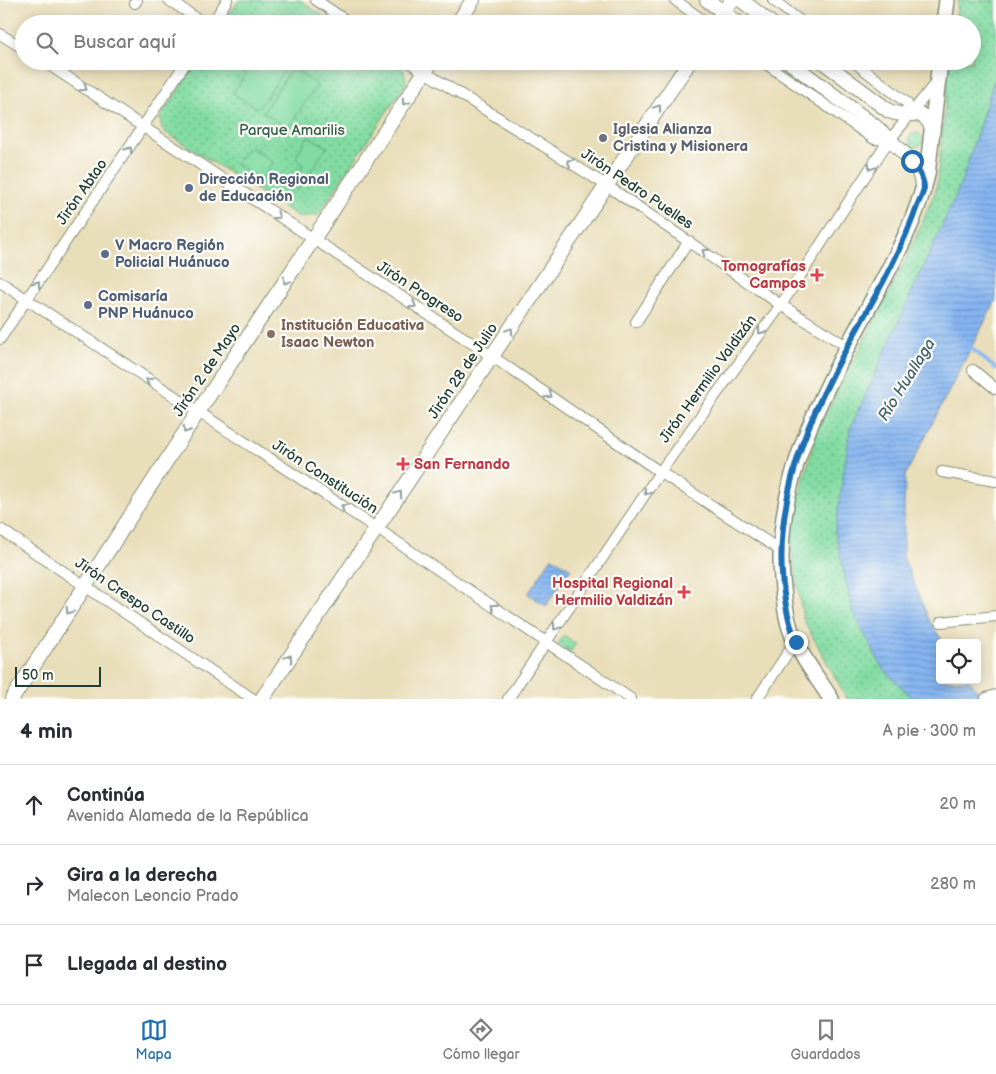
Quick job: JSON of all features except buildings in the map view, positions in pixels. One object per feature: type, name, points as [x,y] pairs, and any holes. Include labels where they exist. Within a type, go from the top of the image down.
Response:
[{"type":"main road","points":[[945,15],[947,0]]},
{"type":"main road","points":[[831,699],[796,642],[788,620],[783,596],[780,550],[782,522],[803,442],[848,347],[905,242],[924,188],[939,70]]},
{"type":"street","points":[[169,0],[192,15]]},
{"type":"street","points":[[218,15],[228,0]]},
{"type":"street","points":[[316,0],[338,15]]},
{"type":"street","points":[[463,15],[473,0]]},
{"type":"street","points":[[675,0],[696,15]]},
{"type":"street","points":[[707,0],[718,15]]},
{"type":"street","points":[[722,15],[732,0]]},
{"type":"street","points":[[741,0],[760,15]]},
{"type":"street","points":[[773,0],[792,15]]},
{"type":"street","points":[[0,34],[15,43]]},
{"type":"street","name":"Jirón Progreso","points":[[57,70],[313,240],[493,356],[660,472],[780,550]]},
{"type":"street","name":"Jirón Abtao","points":[[0,339],[181,70]]},
{"type":"street","name":"Jirón Pedro Puelles","points":[[420,70],[606,185],[780,304],[848,347]]},
{"type":"street","name":"Jirón 2 de Mayo","points":[[12,699],[198,412],[426,70]]},
{"type":"street","name":"Jirón 28 de Julio","points":[[262,699],[684,70]]},
{"type":"street","points":[[775,70],[874,139],[890,140]]},
{"type":"street","points":[[800,70],[890,140],[912,161],[918,170],[924,188]]},
{"type":"street","points":[[834,70],[888,111],[900,115],[921,114],[928,118],[932,128]]},
{"type":"street","points":[[865,70],[907,103],[910,114]]},
{"type":"street","name":"Jirón Hermilio Valdizán","points":[[508,699],[660,472],[780,304],[890,140],[938,80]]},
{"type":"street","points":[[636,322],[689,241]]},
{"type":"street","name":"Jirón Constitución","points":[[0,282],[376,528],[631,699]]},
{"type":"street","points":[[973,370],[996,389]]},
{"type":"street","points":[[942,472],[996,481]]},
{"type":"street","name":"Jirón Crespo Castillo","points":[[0,529],[85,584],[253,699]]},
{"type":"street","points":[[941,622],[996,616]]},
{"type":"street","points":[[757,699],[796,642]]},
{"type":"green space","points":[[239,0],[300,0],[322,15],[229,15]]},
{"type":"green space","points":[[958,0],[996,0],[996,74],[961,184],[850,429],[883,669],[914,699],[847,699],[803,619],[791,544],[795,510],[818,429],[907,257],[936,190],[949,70],[981,70],[981,15],[956,15]]},
{"type":"green space","name":"Parque Amarilis","points":[[192,70],[403,70],[407,82],[318,215],[299,217],[162,130],[160,117]]},
{"type":"green space","points":[[248,70],[284,70],[258,109],[233,93]]},
{"type":"green space","points":[[291,70],[295,70],[317,85],[288,128],[263,112]]},
{"type":"green space","points":[[913,133],[919,133],[923,140],[919,147],[913,147],[909,143],[909,137]]},
{"type":"green space","points":[[308,136],[327,147],[297,191],[294,182],[303,165],[296,157]]},
{"type":"green space","points":[[249,146],[273,162],[261,180],[236,164]]},
{"type":"green space","points":[[564,635],[576,644],[570,652],[558,644]]},
{"type":"water","name":"Río Huallaga","points":[[996,74],[996,300],[905,476],[903,557],[930,622],[941,639],[936,639],[936,684],[973,684],[983,699],[914,699],[883,669],[853,612],[835,532],[850,429],[961,184]]},
{"type":"water","points":[[552,557],[571,569],[546,606],[528,594]]},
{"type":"waterway","points":[[969,346],[996,369]]},
{"type":"place","name":"Iglesia Alianza Cristina y Misionera","points":[[603,138]]},
{"type":"place","name":"Dirección Regional de Educación","points":[[189,188]]},
{"type":"place","name":"V Macro Región Policial Huánuco","points":[[105,254]]},
{"type":"place","name":"Tomografías Campos","points":[[817,275]]},
{"type":"place","name":"Comisaría PNP Huánuco","points":[[88,305]]},
{"type":"place","name":"Institución Educativa Isaac Newton","points":[[271,334]]},
{"type":"place","name":"San Fernando","points":[[403,464]]},
{"type":"place","name":"Hospital Regional Hermilio Valdizán","points":[[684,592]]},
{"type":"route","points":[[796,642],[788,620],[783,596],[780,563],[782,522],[794,470],[803,442],[825,392],[905,242],[924,188],[918,170],[912,161]]}]
